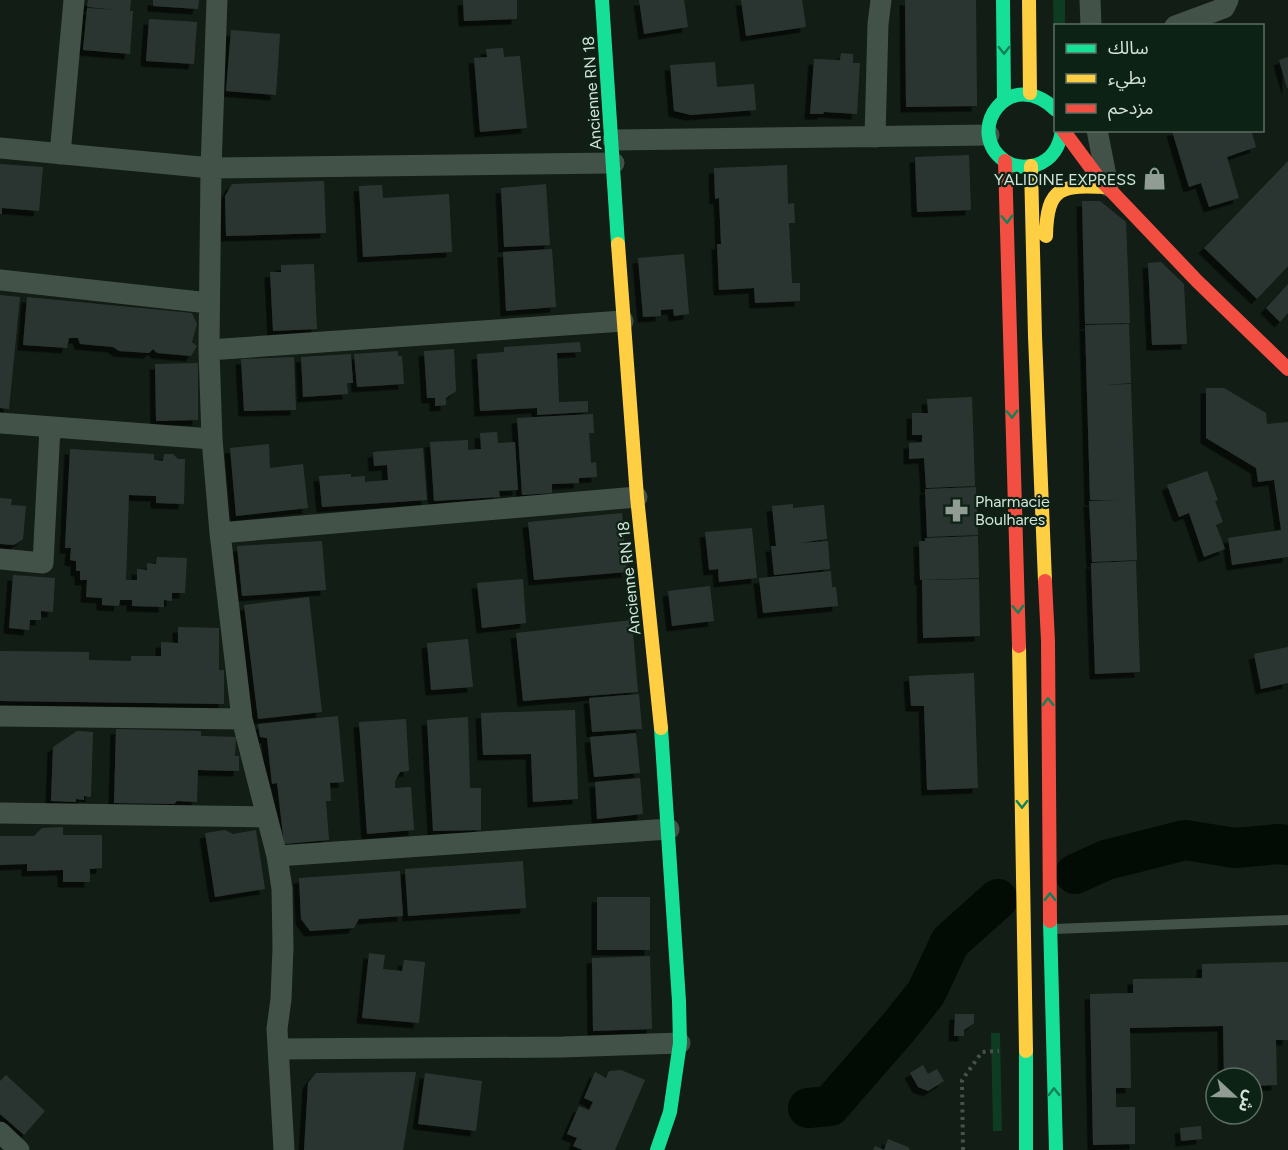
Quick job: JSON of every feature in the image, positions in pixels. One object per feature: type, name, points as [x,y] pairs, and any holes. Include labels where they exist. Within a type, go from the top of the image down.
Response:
[{"type":"main road","name":"Ancienne RN 18","points":[[602,0],[637,497],[658,691],[669,829],[680,1043],[670,1112],[657,1150]]},
{"type":"main road","points":[[1003,0],[1004,99]]},
{"type":"main road","points":[[1029,0],[1030,93]]},
{"type":"main road","points":[[1054,108],[1047,100],[1030,93],[1021,93],[1004,99],[991,115],[989,135],[994,150],[1005,161],[1013,165],[1038,163],[1068,165],[1102,181]]},
{"type":"main road","points":[[1038,163],[1054,152],[1059,145],[1062,132]]},
{"type":"main road","points":[[1064,132],[1102,181],[1197,281],[1288,369]]},
{"type":"main road","points":[[1005,161],[1022,751],[1026,1150]]},
{"type":"main road","points":[[1038,163],[1035,336],[1048,641],[1050,929],[1056,1150]]},
{"type":"main road","points":[[1035,336],[1046,288],[1045,219],[1048,204],[1059,191],[1068,187],[1102,181]]},
{"type":"street","points":[[60,154],[74,0]]},
{"type":"street","points":[[217,0],[209,303],[212,439],[220,532],[242,719],[265,817],[277,856],[282,889],[283,948],[277,1029],[284,1150]]},
{"type":"street","points":[[875,137],[878,24],[881,0]]},
{"type":"street","points":[[1090,0],[1090,24]]},
{"type":"street","points":[[1180,24],[1226,4],[1244,0]]},
{"type":"street","points":[[1097,132],[1102,181]]},
{"type":"street","points":[[613,140],[989,135]]},
{"type":"street","points":[[0,148],[211,168],[614,163]]},
{"type":"street","points":[[0,280],[209,303]]},
{"type":"street","points":[[209,350],[623,321]]},
{"type":"street","points":[[0,423],[212,439]]},
{"type":"street","points":[[0,560],[43,563],[50,428]]},
{"type":"street","points":[[220,532],[637,497]]},
{"type":"street","points":[[0,716],[242,719]]},
{"type":"street","points":[[0,813],[265,817]]},
{"type":"street","points":[[277,856],[669,829]]},
{"type":"street","points":[[278,1049],[562,1047],[680,1043]]},
{"type":"street","points":[[0,1132],[19,1150]]},
{"type":"lane","points":[[1050,929],[1288,920]]},
{"type":"path","points":[[963,1150],[962,1080],[982,1052],[1002,1050]]},
{"type":"green space","points":[[1053,0],[1065,0],[1065,24],[1054,24],[1054,40]]},
{"type":"green space","points":[[991,1033],[1000,1033],[1002,1131],[993,1131]]},
{"type":"building","points":[[88,0],[131,0],[130,11],[133,11],[130,54],[83,50],[87,8],[119,10],[87,7]]},
{"type":"building","points":[[153,0],[199,0],[198,9],[153,6]]},
{"type":"building","points":[[463,0],[517,0],[517,19],[464,21]]},
{"type":"building","points":[[639,0],[684,0],[688,27],[644,34]]},
{"type":"building","points":[[741,0],[802,0],[806,27],[746,36]]},
{"type":"building","points":[[905,0],[976,0],[977,106],[906,107]]},
{"type":"building","points":[[149,19],[197,22],[194,64],[146,61]]},
{"type":"building","points":[[231,30],[280,34],[276,95],[226,91]]},
{"type":"building","points":[[503,48],[504,57],[520,56],[527,128],[480,132],[474,58],[487,57],[486,49]]},
{"type":"building","points":[[841,53],[853,54],[853,63],[860,63],[857,114],[824,112],[823,114],[810,114],[814,59],[840,60]]},
{"type":"building","points":[[1288,57],[1288,88],[1287,88],[1279,60]]},
{"type":"building","points":[[715,62],[717,87],[754,84],[756,110],[691,115],[674,111],[670,65]]},
{"type":"building","points":[[1172,132],[1252,132],[1256,147],[1227,157],[1239,198],[1209,207],[1201,183],[1189,187]]},
{"type":"building","points":[[969,155],[971,210],[917,212],[915,157]]},
{"type":"building","points":[[1288,161],[1288,266],[1257,299],[1204,248]]},
{"type":"building","points":[[0,164],[43,167],[39,211],[2,208],[2,214],[0,214]]},
{"type":"building","points":[[787,165],[788,204],[794,203],[795,223],[789,223],[792,283],[800,283],[800,301],[755,303],[754,288],[719,290],[717,244],[721,244],[719,198],[715,199],[714,168]]},
{"type":"building","points":[[324,181],[326,233],[226,236],[225,196],[232,184]]},
{"type":"building","points":[[546,184],[550,245],[504,247],[501,188]]},
{"type":"building","points":[[382,185],[383,198],[449,194],[452,252],[363,257],[359,186]]},
{"type":"building","points":[[1082,201],[1100,201],[1126,222],[1130,323],[1085,324]]},
{"type":"building","points":[[552,249],[556,307],[506,311],[503,252]]},
{"type":"building","points":[[684,254],[689,314],[674,316],[673,309],[661,310],[661,316],[643,317],[638,258]]},
{"type":"building","points":[[1161,262],[1184,284],[1187,344],[1152,345],[1148,263]]},
{"type":"building","points":[[314,264],[317,329],[273,331],[270,272],[281,272],[281,265]]},
{"type":"building","points":[[1288,284],[1288,313],[1280,322],[1266,308]]},
{"type":"building","points":[[0,295],[20,297],[9,409],[0,408]]},
{"type":"building","points":[[27,297],[192,313],[197,324],[192,342],[197,346],[191,356],[157,353],[153,349],[149,353],[119,351],[113,347],[80,344],[78,338],[69,338],[67,348],[23,345]]},
{"type":"building","points":[[1129,324],[1131,383],[1103,385],[1131,384],[1137,560],[1092,562],[1089,501],[1122,500],[1090,500],[1085,325]]},
{"type":"building","points":[[580,342],[581,352],[557,353],[559,402],[588,401],[588,412],[537,415],[537,408],[480,411],[477,354],[504,352],[504,347]]},
{"type":"building","points":[[454,349],[456,391],[446,398],[446,405],[435,406],[435,398],[427,398],[424,351]]},
{"type":"building","points":[[398,351],[398,356],[402,356],[404,384],[357,387],[354,354]]},
{"type":"building","points":[[351,354],[353,383],[347,383],[348,394],[303,397],[301,357]]},
{"type":"building","points":[[294,357],[296,410],[244,411],[241,359]]},
{"type":"building","points":[[198,363],[198,420],[156,421],[155,364]]},
{"type":"building","points":[[1206,388],[1224,388],[1266,413],[1267,424],[1288,422],[1288,557],[1232,565],[1228,538],[1281,530],[1274,480],[1258,482],[1256,468],[1206,438]]},
{"type":"building","points":[[972,397],[975,486],[926,488],[924,458],[909,459],[909,443],[922,442],[922,435],[912,435],[912,413],[928,413],[927,399]]},
{"type":"building","points":[[593,414],[594,433],[589,433],[591,463],[596,462],[597,477],[579,478],[579,483],[552,484],[552,493],[522,495],[517,418]]},
{"type":"building","points":[[497,432],[498,443],[515,442],[518,490],[499,491],[500,497],[434,501],[430,442],[468,440],[468,450],[481,449],[480,433]]},
{"type":"building","points":[[269,444],[270,468],[303,464],[308,508],[236,516],[230,448]]},
{"type":"building","points":[[423,448],[427,500],[322,507],[319,476],[351,474],[351,477],[365,476],[365,482],[388,480],[387,465],[374,466],[373,452]]},
{"type":"building","points":[[70,449],[154,454],[154,460],[163,461],[164,454],[173,454],[178,459],[185,459],[184,504],[156,503],[156,496],[129,495],[126,580],[137,580],[137,569],[147,570],[147,563],[156,564],[157,557],[187,558],[185,593],[172,593],[172,601],[164,600],[164,607],[132,606],[132,600],[120,600],[119,606],[102,605],[102,598],[86,597],[87,580],[80,580],[80,571],[76,571],[76,561],[70,560],[71,548],[65,548]]},
{"type":"building","points":[[1207,471],[1218,500],[1215,501],[1223,522],[1216,525],[1225,549],[1204,557],[1189,513],[1179,517],[1167,485]]},
{"type":"building","points":[[976,487],[978,535],[927,537],[925,489]]},
{"type":"building","points":[[0,498],[12,499],[11,505],[26,506],[23,539],[14,545],[0,544]]},
{"type":"building","points":[[793,504],[793,508],[824,505],[827,539],[799,543],[828,541],[830,569],[774,575],[771,546],[776,546],[772,506]]},
{"type":"building","points":[[622,513],[627,572],[534,580],[528,522]]},
{"type":"building","points":[[752,528],[757,578],[719,582],[718,569],[709,570],[705,532]]},
{"type":"building","points":[[978,536],[979,578],[920,580],[919,541],[925,541],[925,538]]},
{"type":"building","points":[[322,541],[326,590],[242,596],[237,546]]},
{"type":"building","points":[[1136,561],[1140,672],[1095,674],[1091,563]]},
{"type":"building","points":[[831,571],[832,587],[836,587],[838,606],[763,613],[759,578]]},
{"type":"building","points":[[13,575],[55,578],[53,612],[41,611],[41,620],[30,620],[29,630],[9,628]]},
{"type":"building","points":[[523,579],[526,623],[482,628],[477,583]]},
{"type":"building","points":[[979,579],[980,636],[923,638],[922,580]]},
{"type":"building","points":[[710,586],[714,621],[672,626],[668,591]]},
{"type":"building","points":[[309,597],[322,712],[258,719],[244,605]]},
{"type":"building","points":[[632,620],[638,692],[523,701],[516,633]]},
{"type":"building","points":[[178,627],[219,628],[219,670],[224,670],[224,704],[0,701],[0,651],[89,652],[89,660],[131,661],[131,656],[161,656],[161,642],[178,643]]},
{"type":"building","points":[[468,639],[473,687],[431,690],[427,643]]},
{"type":"building","points":[[1288,647],[1288,683],[1261,689],[1254,654]]},
{"type":"building","points":[[974,673],[978,788],[927,790],[924,706],[911,706],[909,676]]},
{"type":"building","points":[[639,694],[642,729],[592,732],[589,698]]},
{"type":"building","points":[[575,710],[578,799],[533,802],[531,754],[483,755],[481,713]]},
{"type":"building","points":[[338,716],[344,782],[330,783],[331,801],[326,801],[329,840],[284,844],[277,783],[272,784],[267,738],[260,737],[258,724]]},
{"type":"building","points":[[468,717],[470,788],[481,788],[481,830],[433,831],[427,720]]},
{"type":"building","points":[[406,719],[409,771],[400,772],[395,781],[395,788],[411,787],[414,830],[367,834],[359,722]]},
{"type":"building","points":[[116,729],[201,731],[201,736],[236,737],[235,756],[239,756],[239,771],[198,770],[197,802],[114,803]]},
{"type":"building","points":[[77,731],[93,732],[91,797],[84,796],[84,800],[76,799],[76,802],[51,801],[53,747]]},
{"type":"building","points":[[636,733],[640,773],[594,777],[590,737]]},
{"type":"building","points":[[640,778],[643,814],[597,819],[595,782]]},
{"type":"building","points":[[63,827],[63,835],[102,835],[102,868],[90,869],[90,882],[63,882],[63,870],[27,871],[27,864],[0,865],[0,836],[34,836],[42,828]]},
{"type":"building","points":[[225,830],[233,834],[256,830],[265,889],[215,897],[205,833]]},
{"type":"building","points":[[523,861],[526,908],[408,916],[405,869]]},
{"type":"building","points":[[400,871],[403,916],[359,919],[354,928],[310,931],[301,919],[299,878]]},
{"type":"building","points":[[597,897],[650,897],[650,950],[597,950]]},
{"type":"building","points":[[369,953],[385,955],[383,969],[402,971],[404,960],[425,962],[419,1023],[362,1018]]},
{"type":"building","points":[[650,956],[652,1029],[593,1031],[592,958]]},
{"type":"building","points":[[1288,962],[1288,1040],[1276,1040],[1277,1085],[1264,1086],[1264,1066],[1224,1066],[1223,1026],[1130,1028],[1131,1088],[1116,1088],[1116,1107],[1135,1107],[1135,1144],[1093,1145],[1090,994],[1133,993],[1133,979],[1202,978],[1202,964]]},
{"type":"building","points":[[955,1014],[974,1014],[974,1023],[964,1030],[964,1036],[954,1036]]},
{"type":"building","points":[[923,1065],[928,1074],[937,1069],[944,1081],[928,1091],[918,1087],[910,1073]]},
{"type":"building","points":[[621,1070],[645,1080],[615,1150],[583,1150],[573,1146],[577,1138],[567,1134],[579,1106],[589,1110],[593,1102],[584,1098],[595,1072],[606,1078],[609,1071]]},
{"type":"building","points":[[416,1072],[403,1150],[304,1150],[308,1083],[316,1073]]},
{"type":"building","points":[[425,1073],[482,1081],[476,1131],[418,1124]]},
{"type":"building","points":[[6,1075],[45,1111],[24,1135],[0,1114],[0,1081]]},
{"type":"building","points":[[1201,1126],[1202,1139],[1181,1141],[1180,1128]]},
{"type":"building","points":[[888,1139],[910,1150],[884,1150]]},
{"type":"waterway","points":[[1075,874],[1106,860],[1185,840],[1235,848],[1288,845]]},
{"type":"waterway","points":[[808,1108],[830,1106],[926,993],[950,942],[998,899]]},
{"type":"traffic: fast","points":[[602,0],[618,244]]},
{"type":"traffic: fast","points":[[1003,0],[1004,99]]},
{"type":"traffic: fast","points":[[1054,109],[1039,98],[1022,94],[1008,98],[997,107],[990,120],[989,134],[993,149],[1005,161],[1016,166],[1036,165],[1051,156],[1057,147],[1062,132]]},
{"type":"traffic: fast","points":[[657,1150],[670,1112],[680,1043],[661,728]]},
{"type":"traffic: fast","points":[[1050,921],[1056,1150]]},
{"type":"traffic: fast","points":[[1026,1051],[1026,1150]]},
{"type":"traffic: slow","points":[[1029,0],[1030,93]]},
{"type":"traffic: slow","points":[[1031,166],[1045,581]]},
{"type":"traffic: slow","points":[[1046,236],[1050,207],[1060,192],[1068,188],[1108,187]]},
{"type":"traffic: slow","points":[[618,244],[637,497],[661,728]]},
{"type":"traffic: slow","points":[[1019,646],[1026,1051]]},
{"type":"traffic: jam","points":[[1064,132],[1097,176],[1197,281],[1288,369]]},
{"type":"traffic: jam","points":[[1005,161],[1019,646]]},
{"type":"traffic: jam","points":[[1045,581],[1048,641],[1050,921]]},
{"type":"place","name":"YALIDINE EXPRESS","points":[[1154,179]]},
{"type":"place","name":"Pharmacie Boulhares","points":[[957,510]]}]
